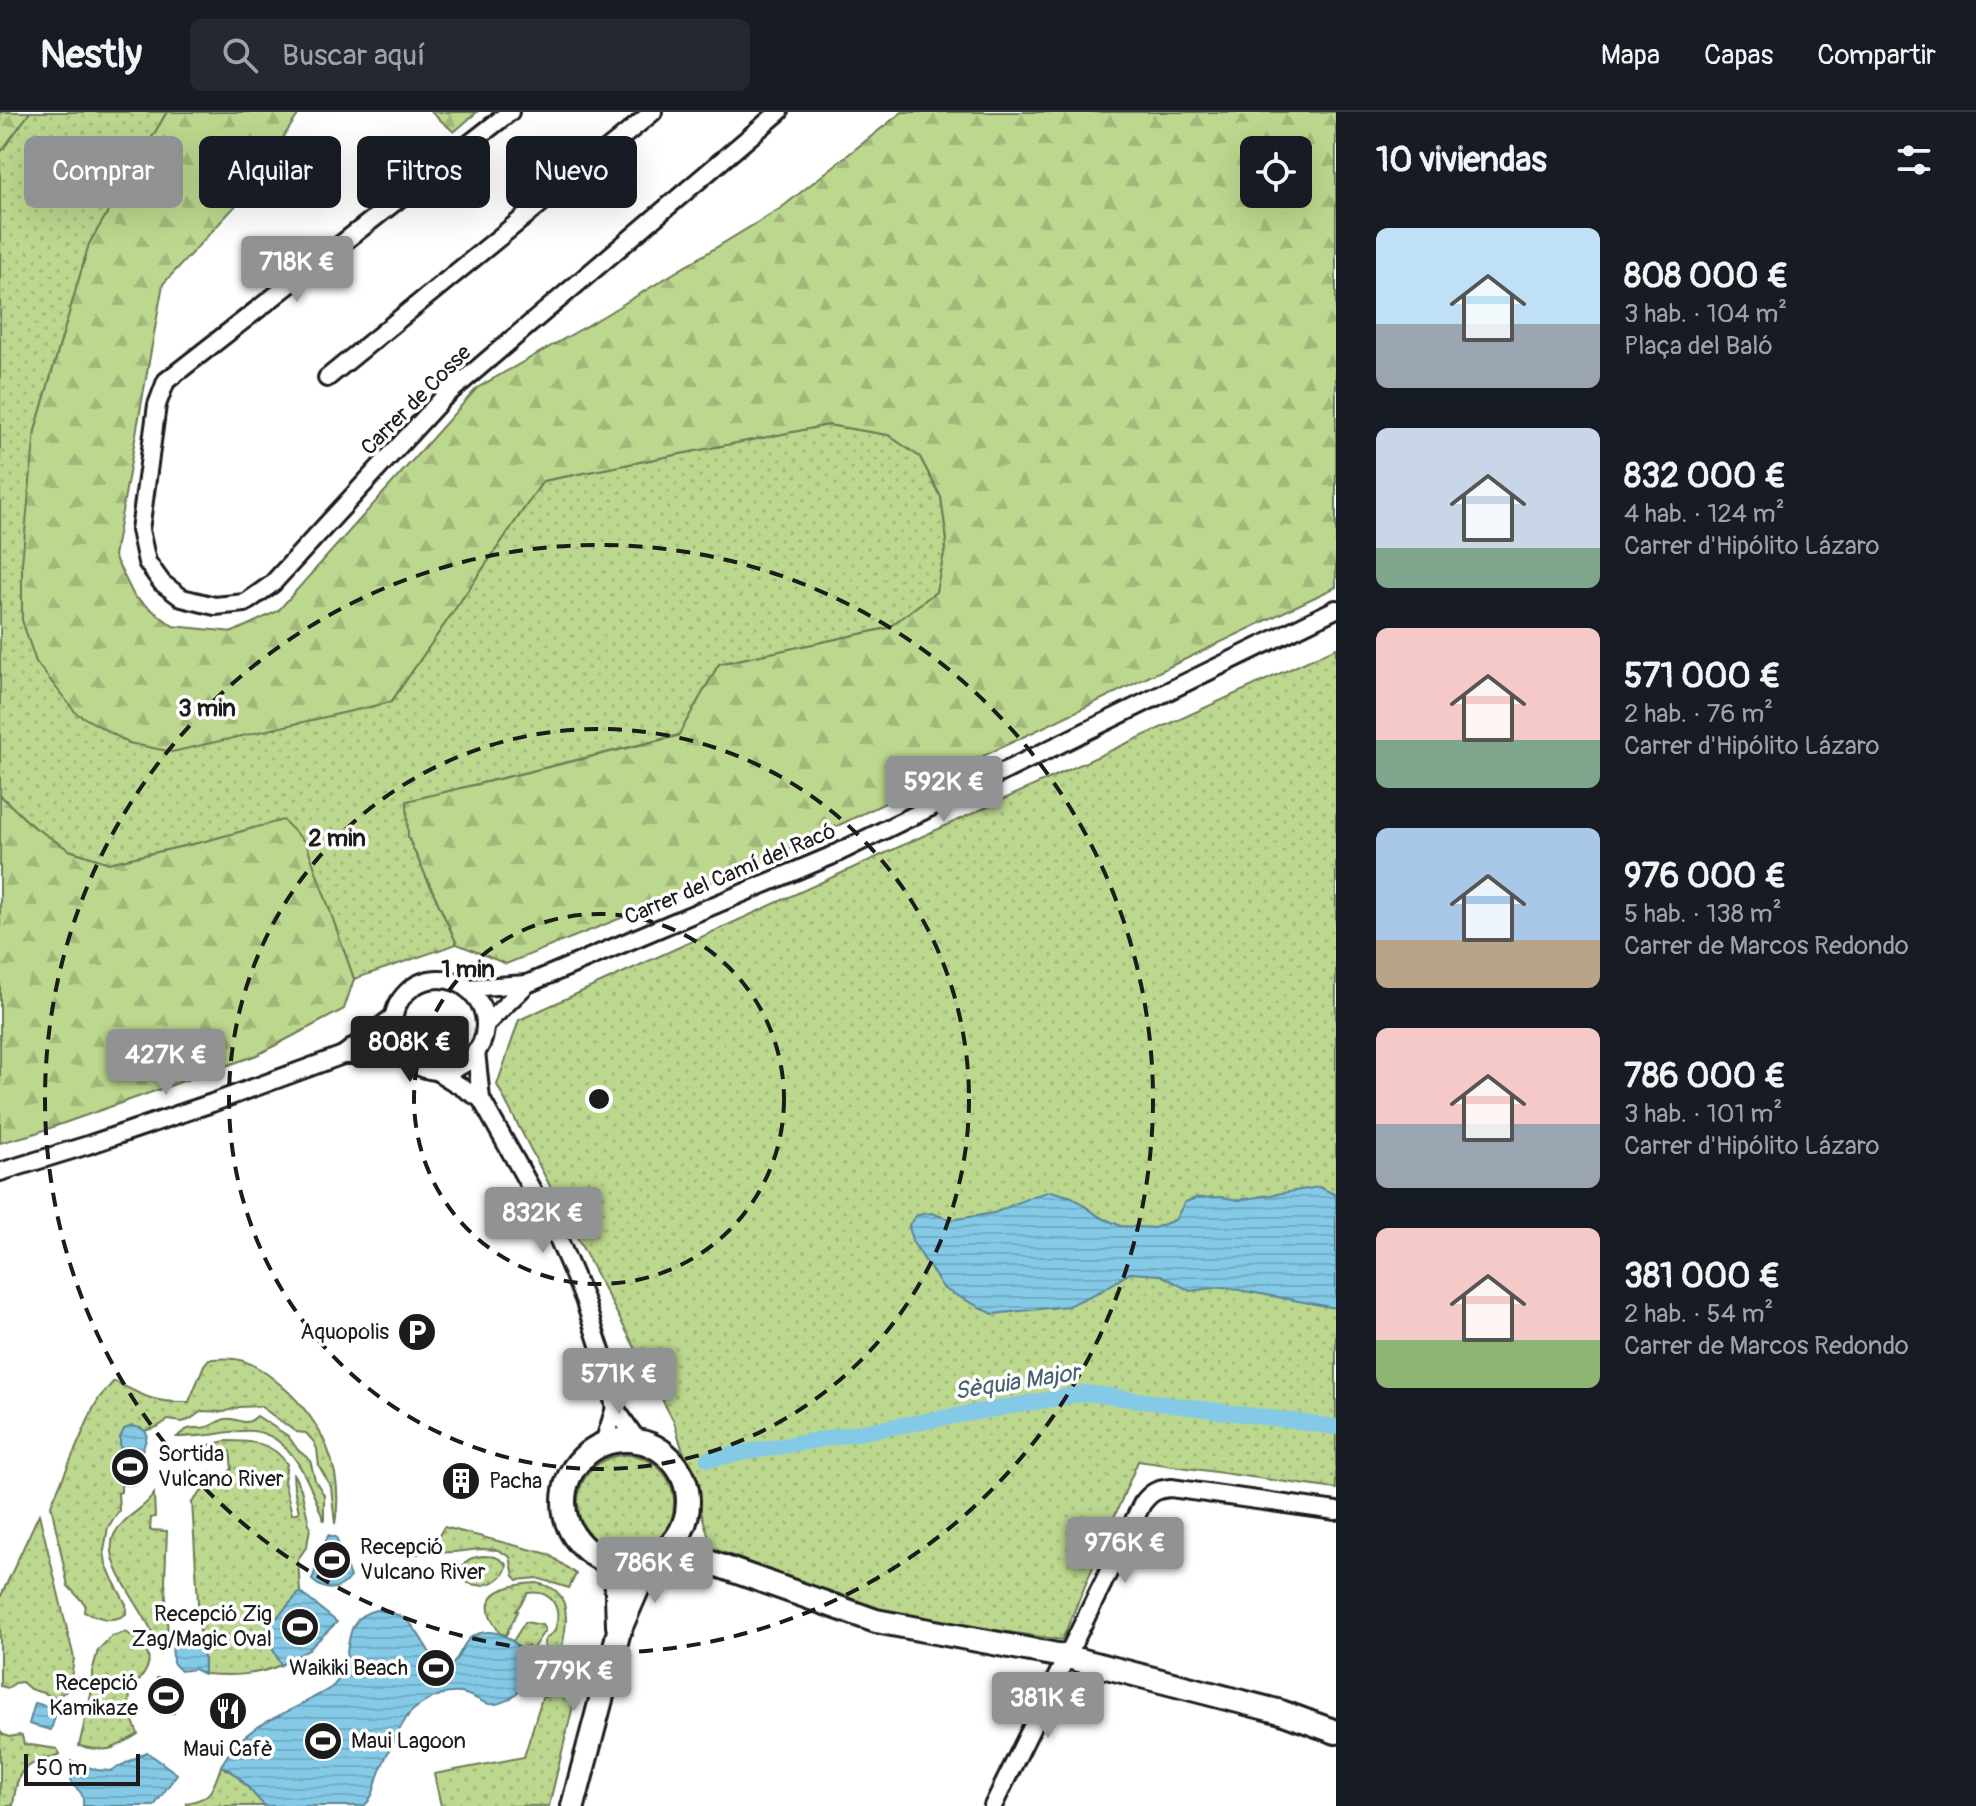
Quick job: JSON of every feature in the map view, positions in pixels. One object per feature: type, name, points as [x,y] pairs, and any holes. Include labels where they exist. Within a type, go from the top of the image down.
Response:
[{"type":"street","name":"Carrer de Cosse","points":[[510,112],[166,381],[157,405],[140,530],[147,562],[162,583],[182,598],[215,606],[245,603],[272,584],[443,398],[779,112]]},
{"type":"street","points":[[327,378],[653,112]]},
{"type":"street","name":"Carrer del Camí del Racó","points":[[466,988],[527,984],[831,856],[1336,609]]},
{"type":"street","points":[[0,1172],[212,1103],[343,1055],[393,1017],[408,990],[431,979],[449,980],[466,988],[480,1004],[485,1025],[481,1043],[468,1060],[448,1070],[436,1071]]},
{"type":"street","name":"Carrer del Camí del Racó","points":[[485,1025],[527,984]]},
{"type":"street","points":[[393,1017],[395,1038],[405,1055],[419,1066],[436,1071],[481,1099]]},
{"type":"street","points":[[476,1051],[481,1099],[555,1231],[589,1313],[615,1408],[637,1440]]},
{"type":"street","points":[[343,1055],[405,1055]]},
{"type":"street","points":[[604,1443],[615,1408]]},
{"type":"street","points":[[615,1440],[637,1440],[663,1451],[681,1472],[686,1485],[687,1513],[683,1527],[671,1545],[656,1556],[639,1563],[616,1564],[600,1559],[575,1539],[563,1508],[564,1491],[578,1461],[590,1450],[615,1440]]},
{"type":"street","points":[[993,1806],[1150,1493],[1171,1488],[1336,1511]]},
{"type":"street","points":[[683,1527],[706,1561]]},
{"type":"street","points":[[656,1556],[706,1561],[876,1621],[1068,1657],[1281,1712],[1336,1732]]},
{"type":"street","points":[[573,1806],[619,1631],[656,1556]]},
{"type":"street","points":[[616,1564],[619,1631]]},
{"type":"green space","points":[[0,112],[30,112],[0,153]]},
{"type":"green space","points":[[30,112],[167,112],[153,136],[24,136],[24,208],[111,208],[89,245],[35,431],[22,620],[391,702],[543,481],[828,425],[888,435],[920,457],[941,497],[947,540],[936,592],[888,628],[719,664],[679,735],[408,801],[408,837],[457,944],[354,979],[306,844],[283,821],[109,863],[69,850],[31,825],[0,795],[0,153]]},
{"type":"green space","points":[[167,112],[300,112],[284,136],[199,136],[199,208],[234,208],[163,284],[114,556],[134,596],[173,626],[233,632],[278,611],[477,388],[597,320],[781,208],[902,112],[1336,112],[1336,587],[764,861],[506,964],[457,944],[408,837],[407,801],[678,736],[719,664],[888,628],[936,592],[947,540],[941,497],[920,457],[888,435],[828,425],[543,481],[391,702],[172,752],[129,743],[76,713],[36,662],[22,620],[22,563],[35,431],[89,244],[110,208],[183,208],[183,136],[153,136]]},
{"type":"green space","points":[[431,112],[477,112],[454,132]]},
{"type":"green space","points":[[1336,648],[1336,1489],[1138,1461],[1062,1640],[880,1613],[712,1548],[674,1422],[497,1085],[519,1020]]},
{"type":"green space","points":[[0,795],[31,825],[69,850],[109,863],[283,820],[306,843],[354,979],[344,1009],[257,1055],[0,1143]]},
{"type":"green space","points":[[209,1359],[236,1359],[257,1367],[282,1386],[309,1415],[333,1466],[337,1485],[335,1524],[331,1487],[319,1466],[314,1442],[306,1433],[296,1432],[260,1406],[239,1407],[224,1412],[202,1411],[182,1422],[168,1420],[144,1431],[141,1428],[120,1438],[119,1511],[108,1527],[104,1551],[106,1564],[126,1604],[126,1614],[110,1619],[84,1612],[85,1604],[68,1586],[51,1505],[92,1411],[114,1381],[150,1398],[189,1402]]},
{"type":"green space","points":[[257,1416],[288,1436],[310,1460],[315,1480],[324,1495],[324,1521],[299,1466],[280,1443],[268,1435],[242,1431],[177,1437],[188,1429],[231,1419],[248,1422]]},
{"type":"green space","points":[[225,1441],[260,1444],[281,1456],[287,1464],[284,1481],[292,1514],[299,1512],[293,1473],[301,1489],[310,1528],[307,1546],[298,1559],[300,1592],[264,1632],[281,1665],[234,1675],[204,1674],[192,1502],[205,1488],[199,1482],[210,1472],[216,1482],[232,1469],[230,1451],[203,1447]]},
{"type":"green space","points":[[626,1455],[644,1458],[660,1469],[671,1485],[674,1503],[671,1521],[660,1537],[644,1548],[626,1551],[608,1548],[592,1537],[581,1521],[578,1503],[581,1485],[592,1469],[608,1458]]},
{"type":"green space","points":[[154,1494],[155,1517],[151,1518],[150,1530],[167,1531],[165,1579],[168,1637],[155,1639],[119,1573],[112,1547],[118,1529]]},
{"type":"green space","points":[[39,1514],[74,1658],[70,1685],[56,1697],[30,1689],[22,1682],[8,1688],[0,1686],[0,1598]]},
{"type":"green space","points":[[444,1527],[548,1554],[576,1574],[569,1588],[537,1578],[518,1580],[514,1576],[510,1557],[498,1550],[406,1554],[411,1550],[433,1546]]},
{"type":"green space","points":[[483,1556],[496,1558],[507,1565],[502,1576],[484,1585],[465,1581],[461,1572],[465,1563]]},
{"type":"green space","points":[[537,1583],[554,1589],[564,1605],[566,1622],[560,1657],[546,1656],[544,1641],[554,1632],[557,1616],[554,1603],[544,1594],[528,1593],[506,1635],[499,1633],[490,1615],[489,1606],[496,1593],[511,1586]]},
{"type":"green space","points":[[525,1622],[542,1625],[545,1630],[531,1651],[528,1646],[520,1648],[513,1641]]},
{"type":"green space","points":[[126,1632],[144,1647],[149,1662],[129,1701],[138,1734],[110,1749],[79,1746],[98,1650],[112,1636]]},
{"type":"green space","points":[[570,1660],[584,1660],[549,1806],[441,1806],[434,1774],[524,1757],[542,1698],[556,1693]]},
{"type":"green space","points":[[0,1731],[9,1737],[22,1736],[24,1744],[57,1749],[60,1754],[24,1769],[17,1782],[13,1806],[0,1806]]},
{"type":"green space","points":[[221,1766],[234,1773],[265,1806],[186,1806],[186,1803],[201,1799],[210,1792]]},
{"type":"water","points":[[1319,1187],[1336,1195],[1336,1308],[1223,1287],[1190,1291],[1161,1275],[1130,1273],[1068,1306],[993,1314],[944,1289],[912,1241],[909,1225],[917,1215],[932,1213],[950,1220],[994,1213],[1051,1191],[1072,1197],[1100,1217],[1121,1226],[1154,1228],[1175,1220],[1185,1202],[1196,1198],[1239,1200]]},
{"type":"water","name":"Sortida Vulcano River","points":[[132,1426],[145,1431],[147,1438],[140,1459],[138,1484],[121,1485],[120,1438],[124,1429]]},
{"type":"water","name":"Recepció Vulcano River","points":[[328,1535],[336,1537],[350,1577],[332,1589],[312,1580]]},
{"type":"water","name":"Recepció Zig Zag/Magic Oval","points":[[300,1592],[337,1622],[307,1651],[281,1665],[264,1632]]},
{"type":"water","points":[[376,1610],[403,1618],[416,1630],[442,1666],[453,1664],[470,1638],[492,1632],[503,1635],[513,1641],[525,1660],[527,1671],[524,1683],[514,1695],[500,1703],[489,1704],[464,1694],[451,1693],[433,1698],[415,1709],[396,1735],[371,1797],[364,1806],[265,1806],[222,1764],[250,1732],[333,1686],[344,1665],[356,1622],[363,1615]]},
{"type":"water","points":[[203,1635],[204,1674],[194,1669],[181,1671],[173,1663],[172,1636]]},
{"type":"water","name":"Recepció Kamikaze","points":[[157,1678],[172,1678],[174,1713],[160,1714]]},
{"type":"water","points":[[35,1703],[57,1709],[51,1730],[29,1724]]},
{"type":"water","points":[[147,1752],[177,1774],[154,1806],[83,1806],[81,1794],[72,1785],[71,1761],[97,1770],[111,1771]]},
{"type":"waterway","name":"Sèquia Major","points":[[708,1459],[1086,1393],[1336,1427]]},
{"type":"place","name":"Aquopolis","points":[[417,1332]]},
{"type":"place","name":"Sortida Vulcano River","points":[[130,1467]]},
{"type":"place","name":"Pacha","points":[[461,1481]]},
{"type":"place","name":"Recepció Vulcano River","points":[[332,1560]]},
{"type":"place","name":"Recepció Zig Zag/Magic Oval","points":[[300,1627]]},
{"type":"place","name":"Waikiki Beach","points":[[436,1668]]},
{"type":"place","name":"Recepció Kamikaze","points":[[166,1696]]},
{"type":"place","name":"Maui Cafè","points":[[228,1711]]},
{"type":"place","name":"Maui Lagoon","points":[[323,1741]]}]
